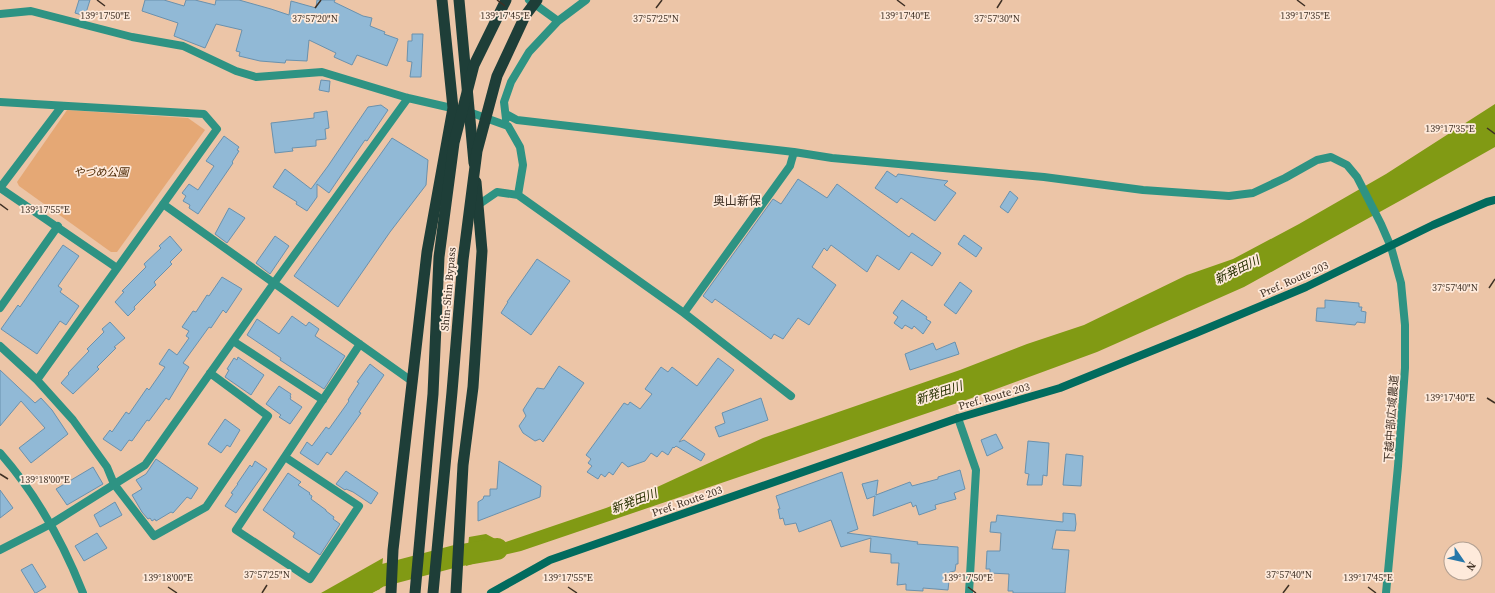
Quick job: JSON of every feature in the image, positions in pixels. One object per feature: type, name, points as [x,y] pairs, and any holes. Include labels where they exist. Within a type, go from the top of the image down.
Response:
[{"type":"highway","points":[[391,593],[393,550],[427,252],[453,108],[442,0]]},
{"type":"highway","points":[[456,593],[463,465],[473,387],[482,251],[459,0]]},
{"type":"highway","name":"Shin-Shin Bypass","points":[[415,593],[433,394],[439,257],[454,143],[474,65],[506,0]]},
{"type":"highway","name":"Shin-Shin Bypass","points":[[433,593],[463,260],[477,151],[497,76],[525,16],[537,0]]},
{"type":"main road","name":"Pref. Route 203","points":[[491,593],[550,560],[958,418],[1060,388],[1196,333],[1306,286],[1433,225],[1495,200]]},
{"type":"street","points":[[529,0],[558,21]]},
{"type":"street","points":[[518,195],[523,165],[520,147],[508,126],[504,102],[511,82],[529,52],[558,21],[586,0]]},
{"type":"street","points":[[0,14],[31,11],[132,37],[183,46],[236,71],[256,77],[322,72],[408,98],[469,112],[508,126]]},
{"type":"street","points":[[0,550],[51,524],[145,465],[408,98]]},
{"type":"street","points":[[0,102],[204,114],[218,129],[37,380]]},
{"type":"street","points":[[62,106],[0,188],[58,226],[117,268]]},
{"type":"street","name":"下越中部広域農道","points":[[506,114],[517,120],[794,152],[832,158],[1044,177],[1143,190],[1229,196],[1253,193],[1285,178],[1317,160],[1331,157],[1347,165],[1357,177],[1391,246],[1401,283],[1405,325],[1405,368],[1398,466],[1386,593]]},
{"type":"street","points":[[684,313],[790,166],[794,152]]},
{"type":"street","points":[[478,205],[497,192],[518,195],[684,313],[791,396]]},
{"type":"street","points":[[163,204],[413,382]]},
{"type":"street","points":[[0,308],[58,226]]},
{"type":"street","points":[[233,341],[323,400]]},
{"type":"street","points":[[285,457],[359,506],[310,580],[236,530],[360,344]]},
{"type":"street","points":[[0,346],[37,380],[73,420],[107,467],[114,484],[154,536],[206,508],[268,416],[210,373]]},
{"type":"street","points":[[958,418],[976,470],[969,593]]},
{"type":"street","points":[[0,453],[34,496],[51,524],[83,593]]},
{"type":"green space","name":"やづめ公園","points":[[67,110],[188,118],[205,130],[117,252],[111,252],[19,186],[17,182]]},
{"type":"water","points":[[1495,104],[1495,147],[1244,287],[1097,352],[969,399],[521,551],[466,566],[469,537],[486,534],[503,543],[606,508],[640,495],[763,438],[960,370],[1027,344],[1084,325],[1187,275],[1233,259],[1299,224],[1386,174]]},
{"type":"water","points":[[383,558],[380,589],[371,593],[321,593]]},
{"type":"building","points":[[79,0],[90,0],[85,16],[75,13]]},
{"type":"building","points":[[145,0],[164,0],[184,6],[186,0],[195,0],[215,5],[216,0],[239,0],[289,15],[291,1],[316,8],[317,0],[335,0],[334,2],[363,16],[372,18],[370,26],[385,32],[384,34],[398,39],[387,66],[357,55],[352,65],[334,57],[336,53],[309,40],[307,61],[286,60],[285,63],[260,61],[239,56],[240,52],[236,51],[242,30],[216,24],[205,48],[174,36],[178,23],[142,11]]},
{"type":"building","points":[[412,34],[423,34],[421,77],[410,77],[412,62],[407,61],[408,41],[412,41]]},
{"type":"building","points":[[321,80],[330,81],[329,92],[319,90]]},
{"type":"building","points":[[381,105],[388,110],[367,141],[365,140],[329,193],[317,184],[317,197],[307,211],[296,204],[297,202],[273,187],[285,169],[311,189],[368,107]]},
{"type":"building","points":[[327,111],[329,128],[325,129],[326,139],[316,140],[316,146],[292,148],[293,151],[275,153],[271,123],[314,118],[314,113]]},
{"type":"building","points":[[224,136],[239,147],[237,150],[239,151],[232,162],[233,163],[198,214],[189,208],[190,205],[183,201],[186,196],[182,193],[189,184],[198,190],[214,166],[206,161]]},
{"type":"building","points":[[392,138],[428,160],[426,185],[390,232],[338,307],[294,276]]},
{"type":"building","points":[[887,171],[896,177],[898,174],[948,181],[944,185],[956,193],[935,221],[901,198],[897,203],[875,188]]},
{"type":"building","points":[[798,179],[827,198],[837,184],[909,237],[912,233],[941,253],[932,266],[911,252],[899,270],[877,255],[867,272],[831,245],[827,251],[824,248],[812,267],[836,285],[809,325],[798,318],[783,339],[774,334],[771,339],[715,299],[712,303],[703,296],[773,199],[781,204]]},
{"type":"building","points":[[1010,191],[1018,198],[1008,213],[1000,207]]},
{"type":"building","points":[[229,208],[245,218],[227,243],[215,234]]},
{"type":"building","points":[[964,235],[982,248],[976,257],[958,244]]},
{"type":"building","points":[[170,236],[182,250],[170,262],[172,264],[154,282],[156,285],[134,307],[135,309],[128,316],[115,302],[124,292],[122,291],[146,267],[144,264],[161,248],[159,246]]},
{"type":"building","points":[[275,236],[289,246],[270,274],[256,263]]},
{"type":"building","points":[[63,245],[79,256],[58,286],[62,289],[60,292],[79,306],[66,325],[60,321],[37,354],[1,329],[18,305],[20,307]]},
{"type":"building","points":[[537,259],[570,281],[531,335],[501,313]]},
{"type":"building","points":[[222,277],[242,289],[226,313],[223,310],[211,328],[209,327],[183,363],[189,367],[169,400],[166,398],[149,421],[147,420],[132,441],[129,440],[121,451],[103,439],[110,430],[112,432],[126,412],[129,414],[147,388],[149,390],[165,367],[159,364],[169,349],[177,355],[189,338],[186,336],[189,331],[182,327],[193,311],[196,312],[207,295],[209,296]]},
{"type":"building","points":[[960,282],[972,291],[956,314],[944,305]]},
{"type":"building","points":[[902,300],[927,317],[926,319],[931,322],[923,334],[914,326],[912,329],[905,325],[902,329],[894,323],[898,317],[893,313]]},
{"type":"building","points":[[1325,300],[1359,303],[1359,307],[1362,307],[1361,311],[1366,312],[1365,323],[1357,322],[1355,325],[1316,321],[1317,308],[1325,308]]},
{"type":"building","points":[[292,316],[306,326],[309,322],[319,329],[315,336],[345,356],[324,389],[280,360],[281,358],[247,335],[257,319],[279,334]]},
{"type":"building","points":[[110,322],[125,338],[114,347],[116,348],[97,367],[99,369],[73,394],[61,383],[69,374],[68,373],[89,351],[87,349],[104,332],[102,329]]},
{"type":"building","points":[[955,342],[959,354],[910,370],[905,354],[933,343],[936,350]]},
{"type":"building","points":[[238,357],[264,375],[251,395],[225,377],[229,370],[227,369],[234,358],[237,360]]},
{"type":"building","points":[[718,358],[734,370],[679,442],[684,440],[705,454],[701,461],[676,446],[674,448],[673,447],[668,455],[662,451],[657,457],[651,453],[645,461],[628,467],[622,462],[613,475],[609,472],[605,477],[601,474],[598,479],[587,472],[592,466],[588,463],[591,459],[586,455],[624,403],[628,405],[630,402],[640,409],[652,394],[645,389],[661,367],[668,372],[672,367],[697,386]]},
{"type":"building","points":[[370,364],[384,375],[359,412],[361,413],[331,455],[327,452],[318,465],[300,453],[307,442],[312,446],[326,427],[329,429],[349,401],[348,400],[359,383],[357,382]]},
{"type":"building","points":[[559,366],[584,383],[543,442],[540,439],[535,441],[523,433],[519,426],[526,416],[523,410],[537,388],[544,389]]},
{"type":"building","points":[[0,370],[35,403],[41,398],[52,410],[68,434],[31,463],[19,448],[45,428],[21,401],[0,426]]},
{"type":"building","points":[[279,386],[291,394],[290,399],[302,407],[290,424],[279,417],[281,415],[266,404]]},
{"type":"building","points":[[761,398],[768,420],[719,437],[715,427],[725,423],[722,413]]},
{"type":"building","points":[[225,419],[240,430],[230,447],[227,445],[221,453],[208,444]]},
{"type":"building","points":[[996,434],[1003,448],[987,456],[981,440]]},
{"type":"building","points":[[1028,441],[1049,443],[1047,476],[1043,475],[1042,485],[1027,485],[1029,474],[1025,473]]},
{"type":"building","points":[[1066,454],[1083,456],[1081,486],[1063,485]]},
{"type":"building","points":[[156,459],[198,488],[191,499],[187,497],[173,513],[171,512],[156,521],[155,519],[152,521],[142,512],[132,495],[142,489],[136,480],[146,474]]},
{"type":"building","points":[[255,461],[267,469],[236,513],[225,506],[233,494],[231,493],[237,484],[250,465],[252,467]]},
{"type":"building","points":[[499,461],[541,486],[540,497],[478,521],[478,502],[483,499],[484,496],[490,496],[490,489],[497,489]]},
{"type":"building","points":[[93,467],[103,484],[67,505],[56,489]]},
{"type":"building","points":[[960,470],[965,489],[954,493],[956,499],[935,505],[936,509],[919,515],[916,505],[913,507],[911,502],[873,516],[875,496],[867,499],[862,484],[878,480],[876,495],[910,482],[912,486],[938,479],[938,477]]},
{"type":"building","points":[[346,471],[378,493],[371,504],[353,492],[346,489],[345,490],[336,484]]},
{"type":"building","points":[[842,472],[858,529],[847,533],[918,542],[917,544],[958,547],[958,564],[956,564],[955,571],[950,572],[948,590],[923,588],[923,591],[906,590],[906,584],[897,585],[899,563],[891,563],[891,554],[870,552],[871,538],[841,547],[831,520],[799,532],[796,523],[785,525],[783,518],[780,519],[778,509],[780,509],[776,496]]},
{"type":"building","points":[[288,473],[301,482],[298,485],[310,493],[309,494],[312,496],[311,499],[326,510],[334,517],[333,519],[340,524],[320,555],[293,537],[295,533],[263,510]]},
{"type":"building","points":[[0,490],[13,508],[0,518]]},
{"type":"building","points":[[115,502],[122,515],[100,527],[94,515]]},
{"type":"building","points":[[1063,513],[1075,514],[1076,524],[1075,531],[1056,530],[1052,549],[1069,550],[1065,593],[1013,593],[1013,591],[1008,591],[1009,574],[990,573],[990,569],[986,569],[987,551],[1000,551],[1001,533],[990,532],[991,522],[996,522],[997,515],[1063,522]]},
{"type":"building","points":[[97,533],[107,548],[84,561],[75,546]]},
{"type":"building","points":[[32,564],[46,587],[36,593],[21,570]]},
{"type":"waterway","name":"新発田川","points":[[350,593],[380,576],[456,556],[497,549]]},
{"type":"district","name":"奥山新保","points":[[737,201]]}]
